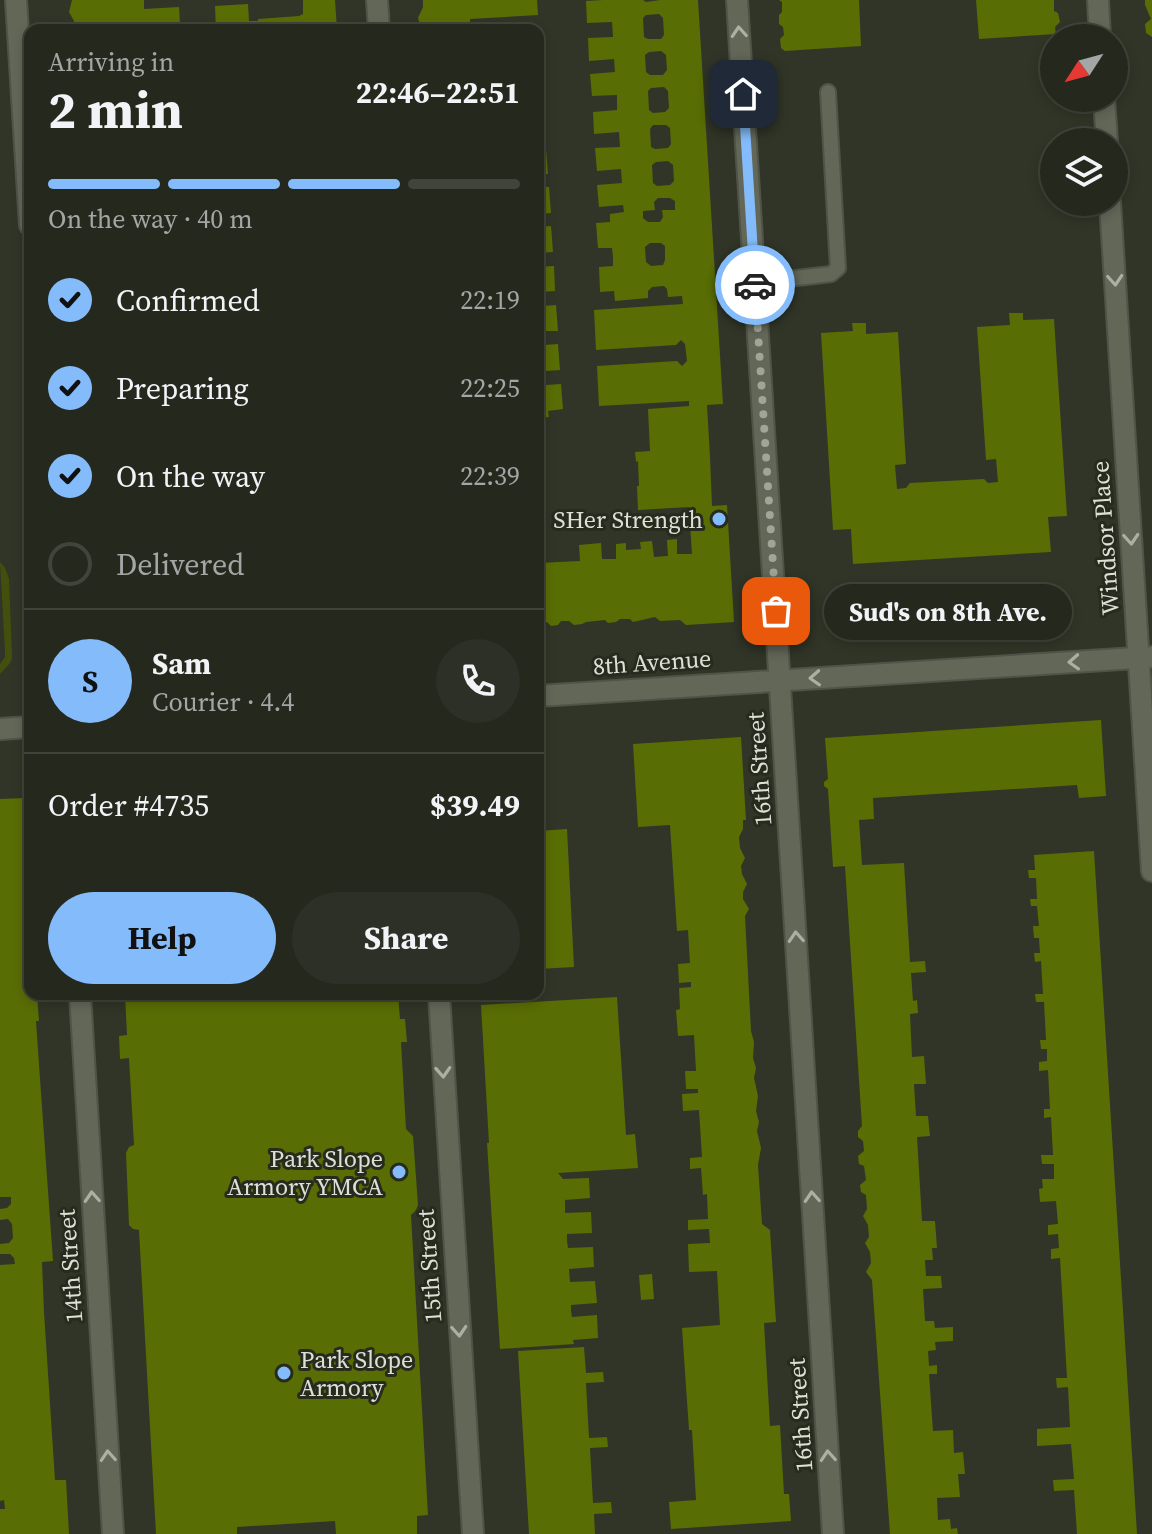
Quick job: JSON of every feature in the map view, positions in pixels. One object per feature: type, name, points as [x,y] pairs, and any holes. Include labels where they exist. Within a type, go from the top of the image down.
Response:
[{"type":"street","points":[[16,0],[24,129]]},
{"type":"street","points":[[377,0],[379,24]]},
{"type":"street","name":"16th Street","points":[[737,0],[833,1534]]},
{"type":"street","points":[[1098,0],[1099,24]]},
{"type":"street","name":"Windsor Place","points":[[1111,216],[1145,658],[1152,871]]},
{"type":"street","name":"8th Avenue","points":[[544,696],[1145,658]]},
{"type":"street","points":[[0,729],[24,727]]},
{"type":"street","name":"14th Street","points":[[80,1000],[113,1534]]},
{"type":"street","name":"15th Street","points":[[439,1000],[473,1534]]},
{"type":"lane","points":[[755,283],[831,274],[838,268],[828,92]]},
{"type":"green space","points":[[0,562],[9,579],[12,658],[0,674],[5,651]]},
{"type":"building","points":[[72,0],[144,0],[144,9],[179,7],[180,23],[74,24],[69,12]]},
{"type":"building","points":[[303,0],[335,0],[337,24],[216,24],[215,6],[248,4],[249,21],[303,14]]},
{"type":"building","points":[[423,0],[537,0],[538,15],[470,19],[470,24],[420,24],[418,18]]},
{"type":"building","points":[[698,0],[723,404],[707,405],[712,506],[727,505],[734,622],[686,625],[680,620],[660,621],[655,617],[633,622],[620,619],[616,622],[608,623],[605,620],[574,625],[569,621],[551,626],[544,622],[544,563],[580,561],[579,545],[601,543],[602,559],[616,559],[616,544],[626,543],[626,550],[641,549],[640,542],[652,541],[654,557],[668,556],[667,540],[677,539],[677,554],[692,554],[689,507],[638,510],[638,461],[635,452],[650,451],[648,409],[689,406],[689,401],[599,406],[597,366],[677,361],[682,366],[687,361],[685,344],[681,340],[676,345],[596,350],[594,310],[683,304],[682,296],[668,297],[664,286],[652,287],[648,298],[615,301],[614,291],[600,292],[599,267],[613,266],[613,257],[612,248],[598,248],[596,223],[610,222],[610,214],[624,212],[623,205],[599,207],[597,185],[622,183],[621,169],[597,171],[595,148],[620,147],[619,132],[594,134],[593,112],[617,110],[617,95],[592,96],[590,74],[615,72],[614,59],[589,61],[588,38],[613,37],[612,22],[587,23],[586,1]],"holes":[[[659,14],[663,18],[664,35],[661,39],[644,37],[643,18]],[[661,51],[666,55],[667,70],[663,75],[646,72],[645,55]],[[664,87],[668,91],[669,108],[665,112],[653,113],[649,110],[648,91]],[[653,125],[670,128],[671,144],[668,148],[651,147],[650,129]],[[668,161],[673,165],[674,181],[670,185],[657,186],[653,183],[652,165]],[[658,198],[670,198],[675,201],[675,210],[662,210],[660,222],[648,222],[643,218],[643,211],[655,210],[654,202]],[[650,243],[665,246],[663,265],[651,266],[646,262],[645,247]]]},
{"type":"building","points":[[779,0],[859,0],[861,46],[785,51],[781,48],[780,39],[784,35],[783,27],[779,24],[782,2]]},
{"type":"building","points":[[976,0],[1054,0],[1054,11],[1058,13],[1060,22],[1040,24],[1040,35],[979,39]]},
{"type":"building","points":[[1145,0],[1152,0],[1152,37],[1146,33],[1145,24],[1151,19]]},
{"type":"building","points":[[544,149],[546,149],[548,174],[544,174]]},
{"type":"building","points":[[544,187],[549,187],[551,213],[544,214]]},
{"type":"building","points":[[551,226],[553,252],[544,253],[544,227]]},
{"type":"building","points":[[554,266],[555,291],[544,292],[544,267]]},
{"type":"building","points":[[556,305],[558,331],[544,331],[544,306]]},
{"type":"building","points":[[1009,313],[1023,313],[1023,320],[1054,319],[1067,516],[1048,517],[1051,552],[853,564],[851,529],[833,530],[821,333],[853,331],[852,323],[866,323],[866,334],[898,332],[906,464],[895,465],[897,489],[906,488],[910,483],[984,479],[988,483],[998,482],[996,459],[986,460],[977,327],[1010,325]]},
{"type":"building","points":[[558,344],[560,370],[546,371],[546,385],[561,384],[563,409],[548,411],[549,417],[544,417],[544,345]]},
{"type":"building","points":[[1101,720],[1106,796],[1079,798],[1077,785],[873,798],[874,819],[859,820],[862,865],[904,863],[910,962],[925,961],[926,972],[911,973],[913,1001],[917,1000],[918,1013],[910,1014],[912,1057],[924,1056],[926,1084],[914,1084],[916,1116],[928,1116],[930,1136],[917,1137],[922,1221],[935,1221],[937,1248],[932,1248],[933,1260],[925,1260],[926,1276],[941,1276],[942,1288],[923,1289],[925,1321],[934,1321],[935,1328],[953,1327],[953,1341],[935,1342],[936,1350],[928,1351],[929,1366],[937,1365],[937,1374],[929,1374],[933,1431],[953,1430],[954,1453],[963,1452],[965,1474],[958,1474],[960,1497],[937,1498],[938,1520],[950,1519],[951,1529],[957,1528],[958,1534],[890,1534],[872,1280],[866,1272],[871,1263],[865,1243],[869,1237],[868,1225],[863,1216],[867,1209],[866,1195],[861,1192],[860,1185],[866,1180],[864,1166],[859,1164],[858,1156],[864,1151],[863,1141],[858,1137],[862,1126],[845,866],[833,867],[828,789],[824,786],[828,779],[825,738]]},
{"type":"building","points":[[741,737],[746,820],[743,820],[739,837],[745,858],[741,866],[742,874],[747,884],[743,899],[749,909],[745,916],[756,1068],[754,1078],[758,1096],[757,1131],[761,1148],[758,1165],[762,1224],[770,1230],[776,1322],[764,1323],[770,1426],[780,1425],[784,1494],[789,1494],[791,1521],[671,1529],[669,1502],[696,1500],[682,1328],[720,1325],[717,1271],[689,1272],[688,1244],[710,1243],[709,1229],[688,1230],[688,1220],[708,1219],[707,1194],[703,1195],[701,1168],[690,1169],[690,1158],[702,1157],[699,1110],[683,1111],[682,1094],[698,1093],[698,1089],[686,1089],[685,1071],[696,1071],[694,1035],[678,1036],[676,1010],[680,1009],[679,988],[691,987],[691,982],[679,983],[678,964],[690,963],[688,930],[677,931],[670,825],[638,827],[633,744]]},
{"type":"building","points":[[24,798],[24,1000],[37,1000],[39,1021],[36,1021],[53,1261],[42,1262],[44,1312],[55,1480],[66,1480],[69,1534],[0,1534],[0,1509],[5,1509],[4,1500],[0,1501],[0,1265],[15,1264],[10,1254],[0,1254],[0,1244],[9,1243],[13,1238],[12,1224],[8,1219],[0,1220],[0,1209],[11,1204],[11,1197],[0,1197],[0,799]]},
{"type":"building","points":[[567,829],[574,967],[544,969],[544,831]]},
{"type":"building","points":[[1094,851],[1137,1534],[1077,1534],[1074,1490],[1054,1491],[1053,1480],[1074,1479],[1071,1444],[1037,1446],[1037,1429],[1070,1427],[1068,1387],[1057,1388],[1056,1378],[1067,1378],[1060,1258],[1051,1259],[1051,1249],[1059,1248],[1058,1234],[1048,1235],[1048,1225],[1058,1224],[1056,1201],[1040,1202],[1039,1189],[1043,1188],[1042,1179],[1054,1179],[1054,1164],[1042,1164],[1041,1155],[1053,1155],[1051,1117],[1044,1118],[1044,1109],[1050,1109],[1048,1070],[1039,1071],[1039,1062],[1047,1061],[1047,1049],[1041,1049],[1040,1040],[1046,1040],[1044,1002],[1036,1002],[1035,994],[1043,994],[1041,961],[1035,962],[1034,953],[1040,953],[1039,938],[1034,938],[1033,926],[1039,926],[1037,906],[1031,906],[1030,899],[1037,899],[1036,878],[1029,878],[1028,870],[1035,870],[1034,855]]},
{"type":"building","points":[[617,997],[626,1135],[635,1134],[638,1168],[558,1173],[563,1179],[589,1178],[590,1198],[565,1200],[565,1213],[591,1212],[592,1233],[567,1234],[567,1241],[568,1248],[593,1247],[594,1267],[569,1269],[570,1282],[595,1281],[597,1303],[571,1305],[571,1311],[572,1317],[597,1315],[598,1338],[573,1340],[574,1344],[500,1349],[481,1005]]},
{"type":"building","name":"Park Slope Armory","points":[[125,1000],[398,1000],[400,1019],[405,1019],[407,1042],[401,1042],[406,1129],[413,1136],[418,1205],[411,1215],[428,1515],[417,1516],[417,1534],[336,1534],[335,1521],[237,1527],[237,1534],[156,1534],[139,1230],[129,1225],[126,1153],[134,1145],[129,1058],[120,1059],[119,1036],[127,1035]]},
{"type":"building","points":[[652,1274],[654,1299],[641,1300],[639,1275]]},
{"type":"building","points":[[584,1347],[586,1373],[603,1372],[604,1382],[586,1383],[589,1438],[607,1437],[608,1447],[590,1448],[593,1503],[611,1502],[612,1513],[594,1514],[595,1534],[529,1534],[518,1351]]},
{"type":"way so far","points":[[755,285],[776,611]]},
{"type":"place","name":"SHer Strength","points":[[719,519]]},
{"type":"place","name":"Sud's on 8th Ave.","points":[[776,611]]},
{"type":"place","name":"Park Slope Armory YMCA","points":[[399,1172]]},
{"type":"place","name":"Park Slope Armory","points":[[284,1373]]},
{"type":"route","points":[[743,94],[755,285]]}]
